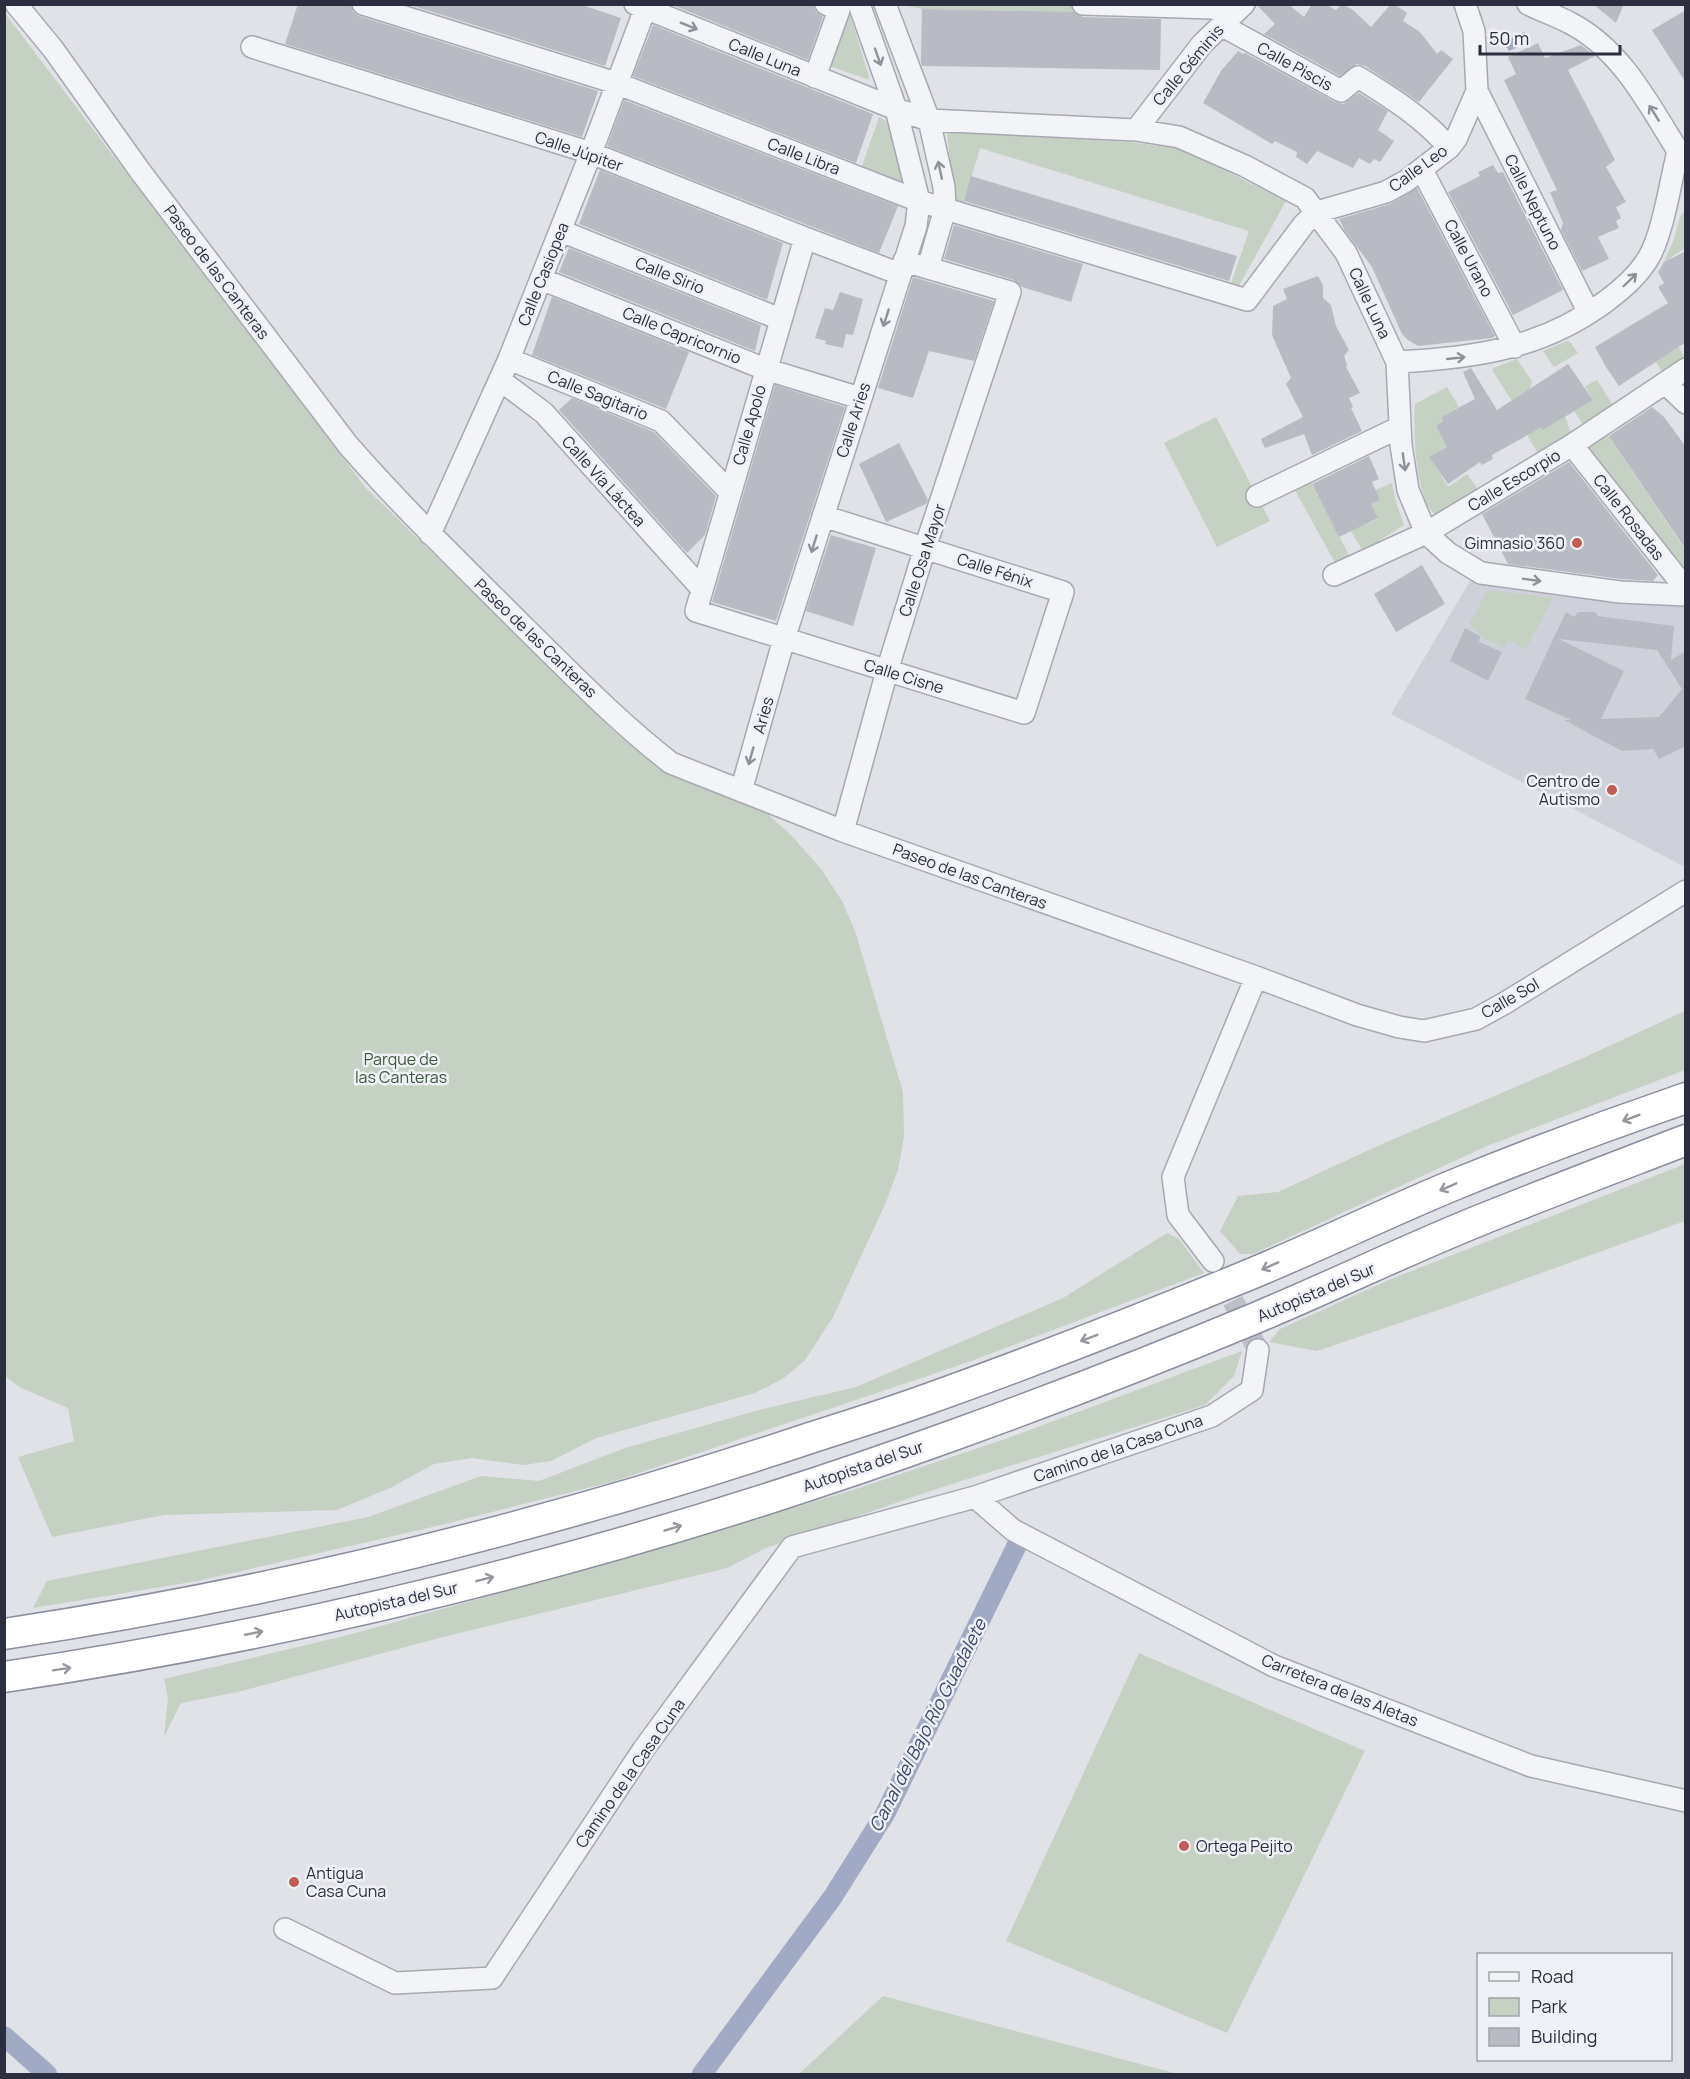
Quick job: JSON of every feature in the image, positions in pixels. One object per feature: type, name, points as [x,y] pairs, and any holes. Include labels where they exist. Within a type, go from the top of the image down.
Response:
[{"type":"highway","points":[[4,1634],[76,1624],[263,1588],[574,1512],[720,1468],[925,1400],[1075,1343],[1242,1278],[1461,1182],[1686,1098]]},
{"type":"highway","name":"Autopista del Sur","points":[[4,1677],[80,1666],[272,1630],[583,1555],[738,1508],[949,1437],[1107,1377],[1260,1316],[1475,1222],[1686,1140]]},
{"type":"street","points":[[16,4],[53,49]]},
{"type":"street","points":[[35,4],[53,49]]},
{"type":"street","name":"Calle Libra","points":[[363,4],[616,83],[919,201],[1247,300],[1304,224],[1317,212]]},
{"type":"street","points":[[815,77],[839,10],[826,4]]},
{"type":"street","points":[[859,4],[896,109],[919,201]]},
{"type":"street","points":[[885,4],[929,120],[944,187],[945,209],[928,268]]},
{"type":"street","points":[[1083,4],[1213,8],[1232,15]]},
{"type":"street","name":"Calle Leo","points":[[1317,212],[1386,192],[1422,170],[1449,148],[1477,90],[1474,31],[1465,4]]},
{"type":"street","points":[[1397,362],[1469,357],[1515,347],[1551,333],[1589,313],[1626,285],[1651,255],[1682,156],[1625,70],[1599,44],[1572,24],[1528,4]]},
{"type":"street","name":"Calle Casiopea","points":[[430,534],[500,380],[561,231],[616,83],[640,7]]},
{"type":"street","name":"Calle Luna","points":[[640,7],[929,120],[1136,130],[1179,137],[1212,150],[1305,198],[1346,253],[1397,362],[1400,427],[1407,490],[1426,533],[1448,553],[1481,573],[1620,592],[1686,595]]},
{"type":"street","name":"Calle Géminis","points":[[1136,130],[1202,44],[1232,15]]},
{"type":"street","name":"Calle Piscis","points":[[1232,15],[1341,92],[1358,76],[1410,110],[1433,129],[1449,148]]},
{"type":"street","name":"Calle Júpiter","points":[[252,47],[591,153],[805,238],[902,267],[928,268],[1010,292]]},
{"type":"street","name":"Paseo de las Canteras","points":[[53,49],[140,171],[348,445],[385,488],[430,534],[651,748],[671,763],[843,831],[1214,963]]},
{"type":"street","name":"Calle Neptuno","points":[[1477,90],[1589,313]]},
{"type":"street","name":"Calle Urano","points":[[1422,170],[1515,347]]},
{"type":"street","name":"Calle Aries","points":[[784,639],[916,226],[919,201]]},
{"type":"street","name":"Calle Sirio","points":[[561,231],[780,319]]},
{"type":"street","name":"Calle Apolo","points":[[696,611],[805,238]]},
{"type":"street","name":"Calle Capricornio","points":[[541,279],[765,369],[860,398]]},
{"type":"street","name":"Calle Osa Mayor","points":[[843,831],[887,671],[1010,292]]},
{"type":"street","name":"Calle Sagitario","points":[[509,359],[661,421],[730,492]]},
{"type":"street","name":"Calle Escorpio","points":[[1334,575],[1426,533],[1572,445],[1686,369]]},
{"type":"street","name":"Calle Vía Láctea","points":[[500,380],[544,413],[702,589]]},
{"type":"street","points":[[1665,383],[1686,403]]},
{"type":"street","points":[[1257,496],[1400,427]]},
{"type":"street","name":"Calle Rosadas","points":[[1572,445],[1686,590]]},
{"type":"street","name":"Calle Fénix","points":[[823,516],[1063,592],[1024,713]]},
{"type":"street","name":"Calle Cisne","points":[[696,611],[1024,713]]},
{"type":"street","name":"Aries","points":[[741,791],[784,639]]},
{"type":"street","name":"Calle Sol","points":[[1214,963],[1357,1015],[1399,1027],[1432,1030],[1476,1018],[1496,1008],[1686,891]]},
{"type":"street","points":[[1213,1261],[1178,1215],[1173,1177],[1256,977]]},
{"type":"street","name":"Camino de la Casa Cuna","points":[[285,1929],[395,1983],[492,1978],[644,1750],[792,1547],[975,1497],[1212,1416],[1252,1390],[1258,1350]]},
{"type":"street","name":"Carretera de las Aletas","points":[[975,1497],[1013,1530],[1274,1665],[1531,1766],[1686,1801]]},
{"type":"shaded area","name":"Centro de Autismo","points":[[1470,581],[1685,606],[1685,867],[1391,714]]},
{"type":"green space","points":[[1161,4],[1161,14],[922,9],[903,5]]},
{"type":"green space","points":[[847,5],[870,80],[820,63]]},
{"type":"green space","name":"Parque de las Canteras","points":[[4,12],[365,487],[614,731],[658,768],[762,809],[792,836],[821,869],[842,901],[855,931],[903,1092],[904,1137],[898,1170],[886,1202],[833,1317],[805,1360],[784,1378],[755,1393],[596,1438],[551,1461],[523,1465],[472,1458],[434,1464],[390,1488],[337,1510],[164,1515],[52,1537],[18,1457],[74,1441],[68,1408],[19,1387],[4,1375]]},
{"type":"green space","points":[[879,117],[886,121],[911,195],[860,172]]},
{"type":"green space","points":[[947,131],[1129,142],[1182,149],[1286,201],[1236,291],[1229,289],[1249,231],[980,148],[963,205],[954,203]]},
{"type":"green space","points":[[1685,211],[1685,248],[1664,262],[1680,217]]},
{"type":"green space","points":[[1674,339],[1685,358],[1685,363],[1653,383],[1651,378],[1662,372],[1656,362],[1670,352]]},
{"type":"green space","points":[[1567,341],[1578,353],[1554,367],[1543,351]]},
{"type":"green space","points":[[1517,359],[1532,381],[1530,389],[1517,397],[1535,430],[1540,428],[1543,430],[1565,417],[1572,434],[1539,455],[1522,427],[1526,423],[1492,370]]},
{"type":"green space","points":[[1597,380],[1614,407],[1584,426],[1574,411],[1593,400],[1585,386]]},
{"type":"green space","points":[[1447,387],[1459,407],[1441,417],[1443,421],[1436,426],[1447,447],[1430,457],[1448,487],[1467,474],[1479,491],[1438,516],[1430,509],[1424,498],[1420,482],[1415,447],[1415,404]]},
{"type":"green space","points":[[1216,417],[1270,521],[1217,547],[1164,443]]},
{"type":"green space","points":[[1607,433],[1685,550],[1685,583],[1585,447]]},
{"type":"green space","points":[[1332,465],[1336,470],[1311,483],[1351,559],[1338,568],[1292,485]]},
{"type":"green space","points":[[1392,483],[1404,525],[1363,551],[1349,528],[1362,521],[1364,525],[1378,519],[1371,504],[1380,500],[1375,490]]},
{"type":"green space","points":[[1488,590],[1553,598],[1526,649],[1508,640],[1503,648],[1482,637],[1469,624]]},
{"type":"green space","points":[[1685,1011],[1685,1070],[1487,1146],[1253,1254],[1240,1254],[1220,1231],[1238,1196],[1278,1192]]},
{"type":"green space","points":[[1685,1164],[1685,1221],[1453,1305],[1317,1351],[1269,1342],[1280,1329],[1391,1279]]},
{"type":"green space","points":[[1167,1233],[1179,1239],[1204,1273],[963,1364],[615,1481],[437,1526],[198,1581],[33,1608],[47,1581],[368,1517],[481,1476],[539,1481],[625,1448],[759,1410],[856,1387],[1063,1298]]},
{"type":"green space","points":[[1242,1351],[1234,1376],[1205,1405],[939,1488],[766,1548],[727,1568],[439,1638],[238,1692],[181,1703],[164,1737],[168,1698],[164,1679],[348,1635],[850,1491],[1005,1439]]},
{"type":"green space","name":"Ortega Pejito","points":[[1139,1653],[1365,1751],[1227,2033],[1006,1941]]},
{"type":"green space","points":[[883,1996],[1178,2074],[799,2074]]},
{"type":"water","points":[[1525,32],[1529,42],[1509,51],[1503,42]]},
{"type":"building","points":[[298,4],[351,4],[353,12],[359,16],[598,91],[582,137],[285,44]]},
{"type":"building","points":[[407,4],[579,4],[621,18],[605,66]]},
{"type":"building","points":[[670,4],[813,4],[816,12],[823,17],[808,60]]},
{"type":"building","points":[[1256,4],[1288,4],[1304,17],[1312,4],[1325,4],[1336,10],[1342,4],[1353,10],[1371,27],[1391,4],[1394,4],[1407,13],[1403,21],[1420,32],[1437,54],[1441,50],[1453,59],[1419,102],[1365,66],[1357,64],[1340,76],[1264,34],[1275,24]]},
{"type":"building","points":[[1593,4],[1624,4],[1616,23]]},
{"type":"building","points":[[922,9],[1074,12],[1083,17],[1161,19],[1160,70],[922,66]]},
{"type":"building","points":[[1686,10],[1686,83],[1652,30]]},
{"type":"building","points":[[653,25],[873,114],[856,163],[633,76]]},
{"type":"building","points":[[1538,43],[1545,58],[1581,45],[1595,56],[1568,70],[1615,160],[1606,167],[1626,202],[1616,207],[1621,218],[1616,221],[1619,228],[1598,237],[1609,259],[1582,271],[1561,230],[1563,223],[1550,192],[1557,190],[1504,80],[1516,74],[1508,57]]},
{"type":"building","points":[[1238,51],[1335,102],[1343,104],[1359,93],[1388,111],[1378,130],[1394,141],[1380,162],[1374,159],[1370,164],[1359,158],[1353,168],[1317,151],[1307,164],[1296,157],[1297,152],[1275,141],[1272,144],[1203,103],[1221,71]]},
{"type":"building","points":[[624,100],[898,206],[879,253],[607,146]]},
{"type":"building","points":[[1493,165],[1498,173],[1503,172],[1563,290],[1513,315],[1448,192],[1480,176],[1478,172]]},
{"type":"building","points":[[600,170],[783,243],[767,300],[579,224]]},
{"type":"building","points":[[971,176],[1237,256],[1229,281],[964,201]]},
{"type":"building","points":[[1417,188],[1495,336],[1492,338],[1418,346],[1408,340],[1402,334],[1372,267],[1345,231],[1339,219],[1390,204]]},
{"type":"building","points":[[954,225],[1083,264],[1071,302],[1022,287],[1014,280],[944,259]]},
{"type":"building","points":[[569,248],[761,325],[755,351],[559,272]]},
{"type":"building","points":[[1686,251],[1686,342],[1619,386],[1595,347],[1668,303],[1658,287],[1664,283],[1658,272],[1664,262]]},
{"type":"building","points":[[1318,276],[1323,285],[1323,298],[1331,305],[1336,326],[1349,350],[1344,356],[1346,367],[1360,393],[1349,398],[1353,407],[1351,408],[1362,431],[1312,455],[1304,434],[1265,448],[1261,439],[1303,417],[1286,384],[1291,378],[1272,335],[1273,306],[1287,299],[1283,289]]},
{"type":"building","points":[[913,277],[994,301],[974,361],[929,351],[913,398],[878,388]]},
{"type":"building","points":[[840,292],[863,299],[853,335],[846,334],[843,348],[825,344],[826,341],[815,338],[825,308],[833,310]]},
{"type":"building","points":[[552,297],[689,352],[666,409],[532,355]]},
{"type":"building","points":[[1568,364],[1593,400],[1543,430],[1540,428],[1492,455],[1493,459],[1482,465],[1480,462],[1448,484],[1429,457],[1447,447],[1436,426],[1443,421],[1441,417],[1475,399],[1463,372],[1471,368],[1497,410]]},
{"type":"building","points":[[775,385],[845,407],[776,621],[712,602]]},
{"type":"building","points":[[572,398],[654,432],[716,496],[705,535],[687,553],[559,410]]},
{"type":"building","points":[[1652,407],[1664,417],[1686,447],[1686,550],[1609,436]]},
{"type":"building","points":[[899,443],[928,500],[926,504],[886,522],[859,464]]},
{"type":"building","points":[[1369,456],[1379,479],[1372,482],[1380,500],[1371,504],[1378,518],[1339,537],[1312,484]]},
{"type":"building","points":[[1569,462],[1658,575],[1653,581],[1508,564],[1482,514]]},
{"type":"building","points":[[831,535],[876,548],[853,626],[806,611]]},
{"type":"building","points":[[1422,565],[1445,604],[1396,632],[1374,594]]},
{"type":"building","points":[[1566,612],[1574,617],[1578,612],[1595,612],[1598,616],[1674,626],[1671,660],[1686,651],[1686,746],[1659,759],[1653,749],[1622,751],[1564,720],[1571,720],[1525,699]],"holes":[[[1559,639],[1657,650],[1682,689],[1659,717],[1601,719],[1624,671]]]},
{"type":"building","points":[[1465,628],[1480,636],[1479,642],[1502,652],[1488,681],[1450,661]]},
{"type":"waterway","name":"Canal del Bajo Río Guadalete","points":[[702,2074],[832,1898],[885,1814],[1017,1545]]},
{"type":"waterway","name":"Canal del Bajo Río Guadalete","points":[[4,2036],[47,2074]]},
{"type":"tunnel","points":[[1219,1273],[1258,1350]]},
{"type":"place","name":"Gimnasio 360","points":[[1577,543]]},
{"type":"place","name":"Centro de Autismo","points":[[1612,790]]},
{"type":"place","name":"Ortega Pejito","points":[[1184,1846]]},
{"type":"place","name":"Antigua Casa Cuna","points":[[294,1882]]}]
